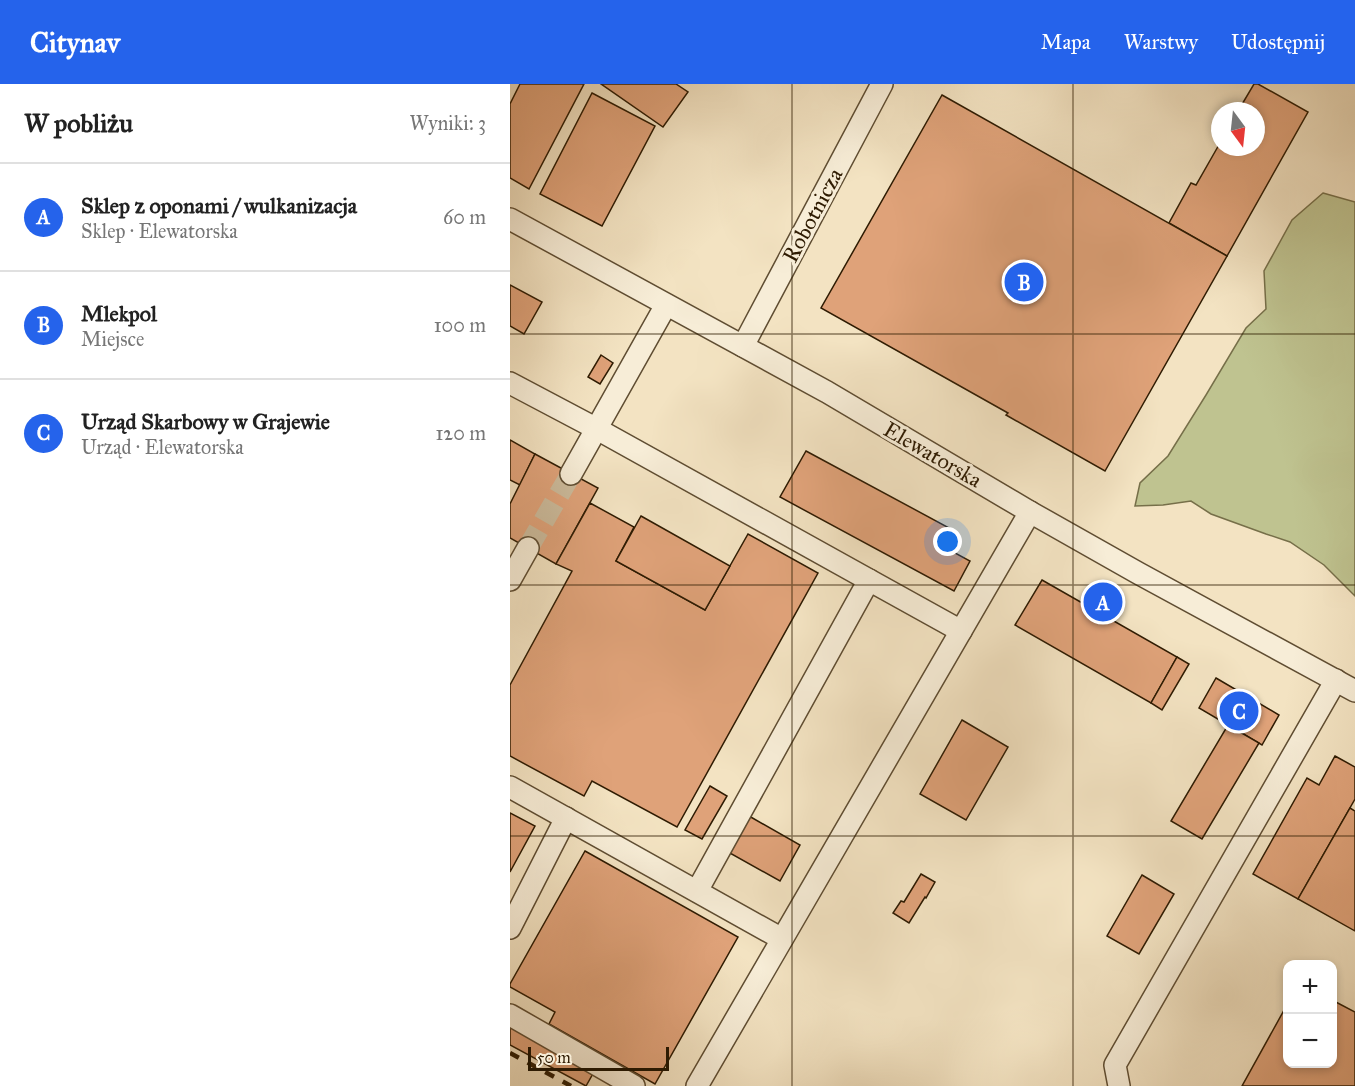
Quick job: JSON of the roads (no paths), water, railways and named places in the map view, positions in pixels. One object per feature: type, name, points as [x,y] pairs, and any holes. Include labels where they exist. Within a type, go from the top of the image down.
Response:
[{"type":"street","name":"Robotnicza","points":[[743,346],[882,84]]},
{"type":"street","name":"Elewatorska","points":[[510,219],[827,392],[1030,512],[1355,691]]},
{"type":"street","points":[[571,474],[666,305]]},
{"type":"street","points":[[510,383],[961,630]]},
{"type":"street","points":[[698,1086],[1030,512]]},
{"type":"street","points":[[510,580],[528,548]]},
{"type":"street","points":[[697,891],[869,580]]},
{"type":"street","points":[[1119,1086],[1115,1065],[1336,680]]},
{"type":"street","points":[[510,787],[782,939]]},
{"type":"street","points":[[510,928],[566,818]]},
{"type":"street","points":[[510,1015],[634,1086]]},
{"type":"tunnel","points":[[528,548],[571,474]]},
{"type":"railway","points":[[510,1053],[571,1086]]},
{"type":"place","name":"Mlekpol","points":[[1024,282]]},
{"type":"place","name":"Sklep z oponami / wulkanizacja","points":[[1103,602]]},
{"type":"place","name":"Urząd Skarbowy w Grajewie","points":[[1239,711]]}]
